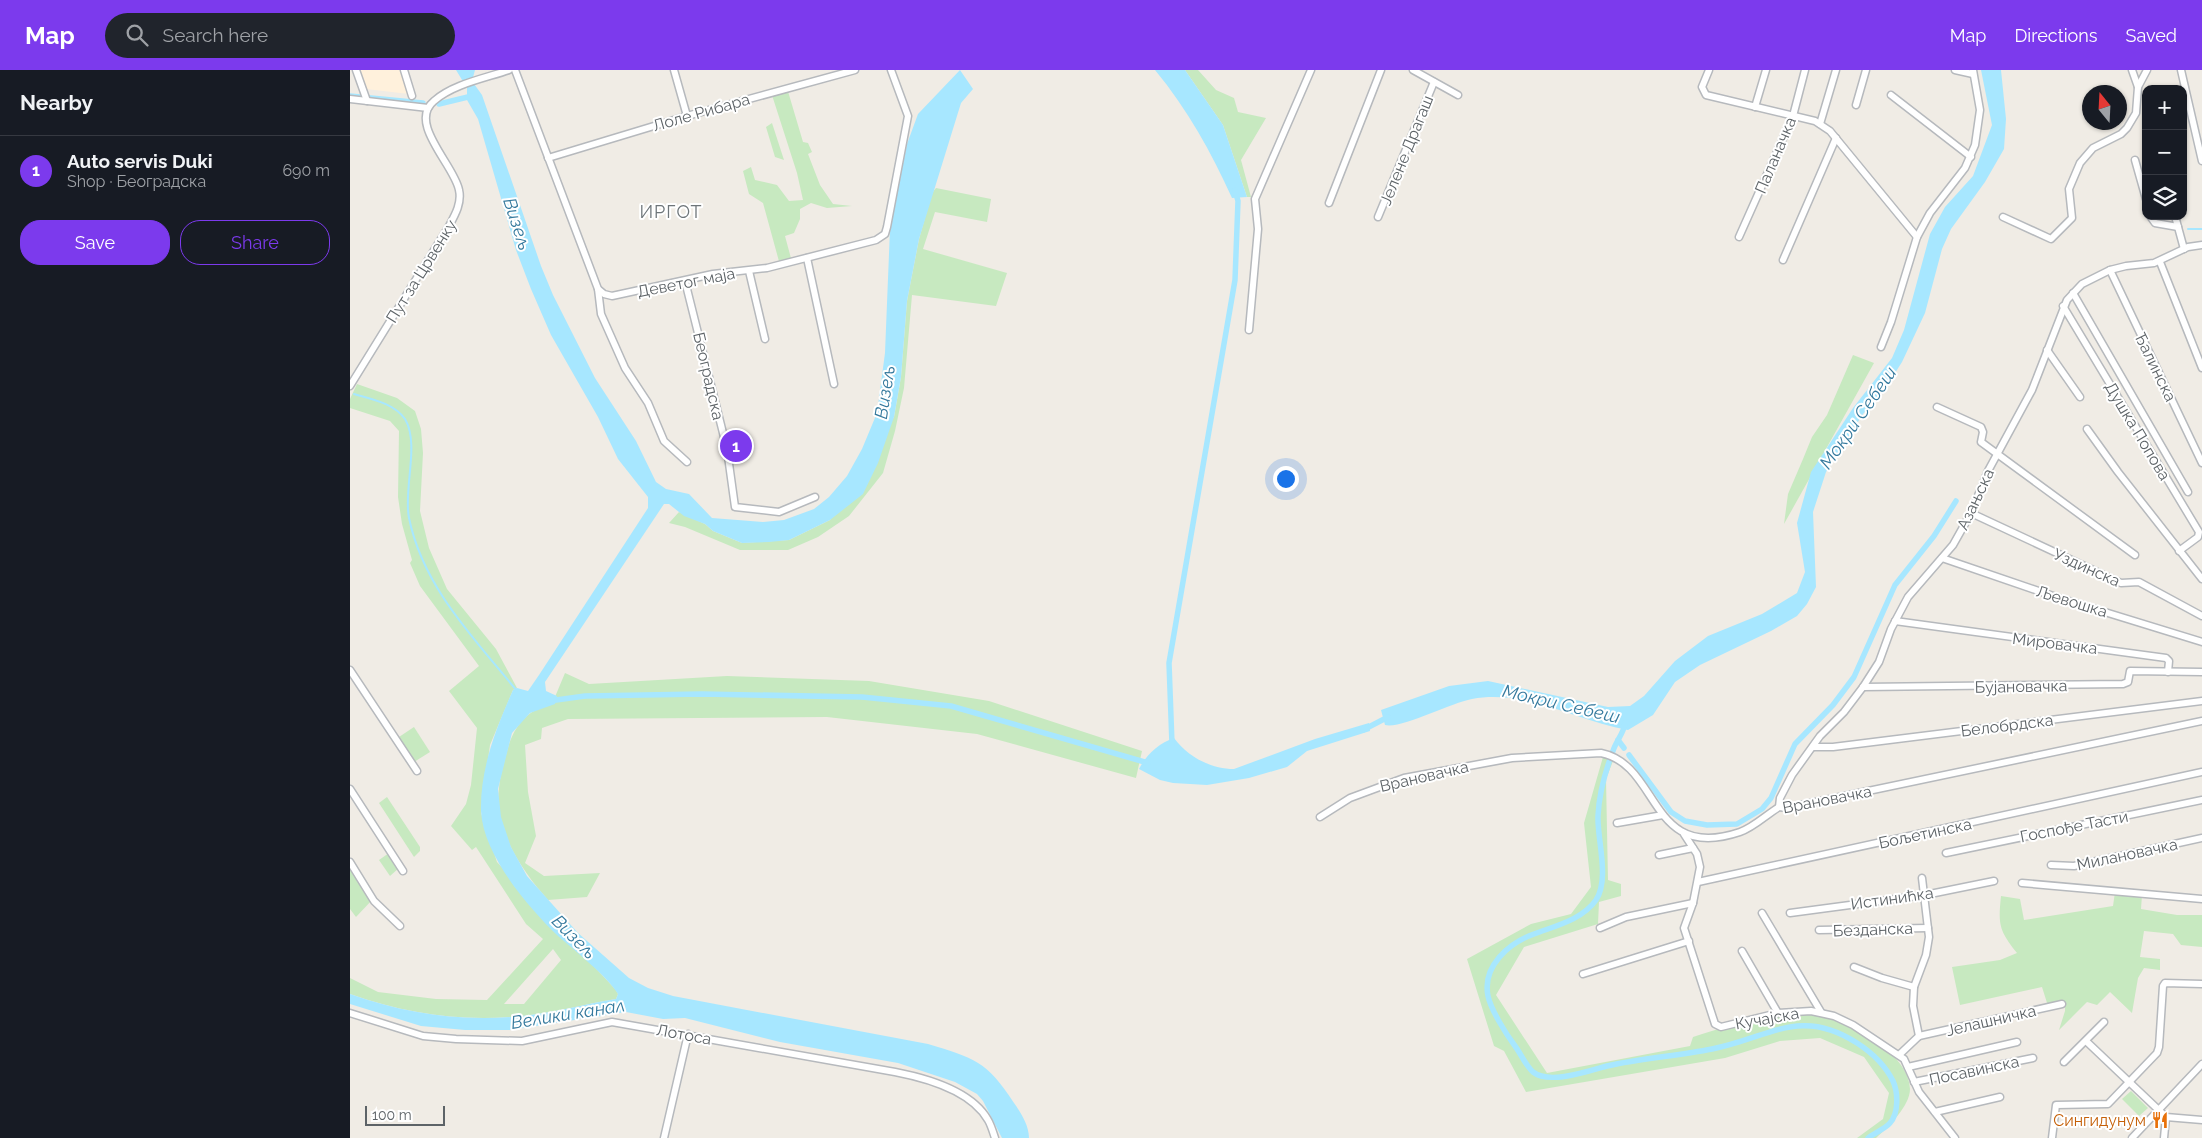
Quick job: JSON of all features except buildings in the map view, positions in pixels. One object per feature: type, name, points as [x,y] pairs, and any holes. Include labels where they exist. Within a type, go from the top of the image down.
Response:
[{"type":"street","points":[[356,70],[366,98]]},
{"type":"street","points":[[404,70],[412,96]]},
{"type":"street","points":[[350,99],[366,98],[428,108],[437,98],[509,70]]},
{"type":"street","points":[[515,70],[598,289],[598,304],[604,321],[625,368],[650,407],[661,438],[688,462]]},
{"type":"street","points":[[674,70],[687,116]]},
{"type":"street","name":"Лоле Рибара","points":[[548,158],[827,73],[855,70]]},
{"type":"street","name":"Деветог маја","points":[[598,289],[608,296],[616,296],[713,274],[749,270],[807,258],[876,240],[885,234],[908,116],[891,70]]},
{"type":"street","points":[[1249,330],[1258,229],[1255,199],[1311,70]]},
{"type":"street","points":[[1329,203],[1381,70]]},
{"type":"street","points":[[1413,70],[1458,95]]},
{"type":"street","points":[[1709,70],[1702,87],[1706,95],[1820,124],[1836,138],[1917,237]]},
{"type":"street","points":[[1755,107],[1766,70]]},
{"type":"street","name":"Паланачка","points":[[1739,237],[1793,116],[1806,70]]},
{"type":"street","points":[[1820,124],[1836,70]]},
{"type":"street","points":[[1856,105],[1866,70]]},
{"type":"street","points":[[1881,347],[1892,322],[1917,237],[1930,213],[1965,168],[1975,144],[1980,110],[1973,72],[1955,70]]},
{"type":"street","points":[[2003,217],[2047,238],[2056,236],[2072,218],[2069,189],[2080,163],[2094,148],[2121,134],[2136,113],[2138,86],[2132,70]]},
{"type":"street","points":[[2138,86],[2147,70]]},
{"type":"street","points":[[2181,70],[2202,161]]},
{"type":"street","name":"Јелене Драгаш","points":[[1378,217],[1434,82]]},
{"type":"street","points":[[1891,95],[1971,157]]},
{"type":"street","name":"Пут за Црвенку","points":[[350,386],[449,226],[459,206],[459,189],[427,129],[426,115],[428,108]]},
{"type":"street","points":[[1783,260],[1836,138]]},
{"type":"street","points":[[2135,160],[2142,185]]},
{"type":"street","points":[[2153,220],[2178,227]]},
{"type":"street","points":[[2176,220],[2184,249]]},
{"type":"street","name":"Азањска","points":[[1779,808],[1780,798],[1792,775],[1863,687],[1879,662],[1895,621],[1914,589],[1953,545],[1972,514],[1996,454],[2032,390],[2063,306],[2090,279],[2110,270],[2160,262],[2184,249],[2202,245]]},
{"type":"street","points":[[807,258],[834,384]]},
{"type":"street","points":[[2160,262],[2202,368]]},
{"type":"street","points":[[749,270],[765,339]]},
{"type":"street","name":"Ђалинска","points":[[2110,270],[2202,464]]},
{"type":"street","name":"Београдска","points":[[685,281],[727,449],[733,478],[735,507],[779,512],[796,507],[815,497]]},
{"type":"street","points":[[2074,293],[2188,492]]},
{"type":"street","name":"Душка Попова","points":[[2063,306],[2199,532],[2198,537],[2179,551]]},
{"type":"street","points":[[2047,350],[2080,397]]},
{"type":"street","points":[[1937,407],[1981,427],[1983,432],[1981,442],[2135,554]]},
{"type":"street","points":[[2087,429],[2118,472],[2202,579]]},
{"type":"street","name":"Уздинска","points":[[1972,514],[2121,583],[2139,582],[2202,616]]},
{"type":"street","name":"Љевошка","points":[[1942,558],[2056,597],[2202,642]]},
{"type":"street","name":"Мировачка","points":[[1895,621],[2166,658],[2169,661],[2168,672]]},
{"type":"street","points":[[350,670],[417,771]]},
{"type":"street","name":"Бујановачка","points":[[1863,687],[2123,684],[2128,682],[2130,671],[2168,672]]},
{"type":"street","points":[[2168,672],[2202,672]]},
{"type":"street","name":"Белобрдска","points":[[1813,747],[1833,747],[2202,701]]},
{"type":"street","name":"Врановачка","points":[[1320,817],[1350,798],[1374,787],[1404,778],[1512,758],[1601,753],[1609,754],[1630,769],[1663,815],[1684,834],[1706,836],[1740,832],[1779,808],[1787,808],[2202,720]]},
{"type":"street","name":"Бољетинска","points":[[1698,882],[2202,772]]},
{"type":"street","points":[[350,789],[403,871]]},
{"type":"street","name":"Госпође Тасти","points":[[1946,852],[2202,800]]},
{"type":"street","points":[[1617,823],[1663,815]]},
{"type":"street","points":[[1684,834],[1699,862],[1698,882]]},
{"type":"street","name":"Милановачка","points":[[2051,865],[2074,866],[2202,838]]},
{"type":"street","points":[[1659,855],[1693,848]]},
{"type":"street","points":[[350,862],[374,901],[400,926]]},
{"type":"street","points":[[1922,878],[1928,928],[1926,955],[1914,987],[1913,1006],[1919,1036],[1899,1055],[1904,1059],[1914,1082],[1956,1138]]},
{"type":"street","name":"Истинићка","points":[[1790,913],[1925,894],[1994,881]]},
{"type":"street","name":"Кучајска","points":[[1698,882],[1693,903],[1684,926],[1715,1024],[1721,1028],[1778,1013],[1822,1012],[1852,1025],[1899,1055]]},
{"type":"street","points":[[2022,883],[2202,899]]},
{"type":"street","points":[[1600,928],[1626,917],[1693,903]]},
{"type":"street","points":[[1762,913],[1822,1012]]},
{"type":"street","name":"Безданска","points":[[1819,930],[1928,928]]},
{"type":"street","points":[[1583,974],[1689,942]]},
{"type":"street","points":[[1742,951],[1778,1013]]},
{"type":"street","points":[[1854,967],[1882,978],[1914,987]]},
{"type":"street","points":[[2052,1138],[2056,1105],[2108,1104],[2157,1053],[2163,986],[2165,983],[2202,984]]},
{"type":"street","name":"Јелашничка","points":[[1919,1036],[2062,1004]]},
{"type":"street","name":"Лотоса","points":[[350,1013],[423,1036],[456,1039],[522,1040],[612,1022],[896,1072],[934,1082],[970,1100],[988,1119],[996,1138]]},
{"type":"street","points":[[2064,1062],[2104,1022]]},
{"type":"street","points":[[664,1138],[688,1034]]},
{"type":"street","points":[[2086,1041],[2166,1117],[2202,1120]]},
{"type":"street","points":[[1908,1067],[2017,1042]]},
{"type":"street","name":"Посавинска","points":[[1914,1082],[2033,1058]]},
{"type":"street","points":[[2132,1138],[2202,1064]]},
{"type":"street","points":[[1935,1112],[2000,1097]]},
{"type":"street","points":[[2164,1138],[2166,1117]]},
{"type":"shaded area","points":[[359,70],[401,70],[409,94],[366,89]]},
{"type":"green space","points":[[1185,70],[1198,70],[1216,90],[1234,98],[1238,112],[1266,118],[1241,160],[1251,197],[1247,197],[1223,125]]},
{"type":"green space","points":[[787,88],[803,142],[808,143],[812,152],[808,154],[820,185],[833,204],[852,206],[827,208],[811,203],[800,209],[800,219],[794,233],[785,236],[792,262],[780,265],[763,203],[749,194],[743,171],[751,167],[755,180],[777,185],[789,201],[803,200],[797,173],[771,92]]},
{"type":"green space","points":[[772,123],[784,160],[775,157],[766,127]]},
{"type":"green space","points":[[936,188],[991,199],[987,222],[935,212],[923,249],[1007,273],[996,306],[912,295],[904,388],[895,431],[883,473],[849,516],[818,537],[788,550],[740,550],[685,527],[669,523],[679,512],[705,524],[713,531],[742,543],[789,540],[830,520],[894,417],[901,377],[907,301],[919,239],[932,193]]},
{"type":"green space","points":[[1853,355],[1874,363],[1784,524],[1788,494],[1812,437],[1827,415]]},
{"type":"green space","points":[[357,384],[397,398],[415,411],[421,429],[423,453],[420,511],[429,548],[447,589],[496,649],[517,688],[513,690],[490,745],[482,802],[481,813],[497,862],[616,990],[618,994],[616,999],[534,1015],[478,1018],[435,1015],[413,1011],[392,1007],[350,994],[350,978],[378,992],[436,999],[487,1000],[543,939],[526,924],[476,847],[472,850],[451,826],[466,804],[471,785],[477,728],[449,691],[479,666],[420,586],[410,563],[412,560],[402,524],[398,497],[399,431],[390,421],[350,408],[350,399]],"holes":[[[553,949],[561,960],[524,1004],[504,1004]]]},
{"type":"green space","points":[[565,673],[589,684],[727,676],[869,681],[989,701],[1142,751],[1136,778],[977,734],[827,717],[568,719],[542,728],[541,739],[525,745],[528,792],[536,836],[525,863],[544,876],[600,873],[587,897],[548,900],[519,863],[505,834],[500,819],[499,788],[507,751],[517,727],[522,720],[535,710],[552,704]]},
{"type":"green space","points":[[414,727],[430,752],[414,762],[399,737]]},
{"type":"green space","points":[[1603,757],[1613,761],[1606,779],[1608,880],[1621,884],[1621,896],[1599,902],[1598,924],[1524,947],[1496,995],[1547,1073],[1690,1046],[1693,1037],[1773,1016],[1806,1013],[1821,1014],[1848,1023],[1877,1041],[1890,1052],[1907,1076],[1910,1089],[1906,1102],[1898,1116],[1876,1138],[1857,1138],[1883,1119],[1889,1093],[1864,1057],[1820,1038],[1780,1041],[1725,1058],[1526,1092],[1504,1051],[1494,1046],[1467,959],[1531,924],[1571,914],[1591,887],[1584,823]]},
{"type":"green space","points":[[387,797],[420,847],[420,851],[414,857],[379,803]]},
{"type":"green space","points":[[389,853],[399,868],[390,876],[379,860]]},
{"type":"green space","points":[[350,866],[372,900],[356,917],[350,909]]},
{"type":"green space","points":[[2115,892],[2142,895],[2141,909],[2177,915],[2202,915],[2202,947],[2181,945],[2173,934],[2144,931],[2140,957],[2160,959],[2160,970],[2144,968],[2138,978],[2132,1013],[2110,992],[2097,1005],[2087,1002],[2059,1030],[2065,1011],[2065,1002],[2048,1006],[2042,987],[1960,1005],[1952,967],[2000,960],[2017,953],[2006,938],[2001,927],[2001,896],[2020,899],[2024,920],[2113,906]]},
{"type":"green space","points":[[2131,1091],[2148,1108],[2139,1116],[2122,1099]]},
{"type":"water","points":[[456,70],[475,70],[472,81],[482,95],[541,266],[553,295],[595,378],[636,441],[656,482],[666,489],[689,494],[712,518],[763,522],[784,520],[814,509],[829,497],[847,476],[862,449],[877,413],[885,353],[890,229],[907,144],[918,114],[960,70],[973,89],[961,103],[919,239],[907,301],[901,377],[894,417],[878,463],[863,494],[830,520],[789,540],[769,542],[742,543],[713,531],[705,524],[684,516],[669,504],[664,504],[545,682],[546,691],[557,696],[555,704],[530,713],[512,733],[498,789],[501,817],[511,847],[527,876],[578,933],[629,978],[648,988],[673,996],[928,1044],[957,1053],[978,1063],[996,1078],[1022,1115],[1028,1128],[1029,1138],[1002,1138],[983,1101],[977,1094],[955,1082],[898,1063],[780,1042],[685,1018],[663,1019],[626,1012],[510,1030],[465,1030],[421,1026],[350,1004],[350,994],[392,1007],[435,1015],[500,1018],[546,1013],[616,999],[618,994],[599,972],[546,924],[509,879],[498,862],[484,828],[481,795],[490,749],[513,690],[517,688],[528,691],[648,508],[648,497],[618,459],[598,417],[551,335],[516,250],[478,119],[467,100],[467,88]]},
{"type":"water","points":[[1155,70],[1185,70],[1223,125],[1247,197],[1232,198],[1198,132],[1178,100]]},
{"type":"water","points":[[1981,70],[2001,70],[2006,119],[2004,149],[1985,182],[1951,229],[1942,249],[1925,313],[1902,362],[1883,392],[1863,414],[1826,472],[1813,512],[1816,587],[1807,604],[1797,616],[1771,631],[1700,665],[1675,682],[1653,715],[1628,730],[1532,702],[1492,697],[1463,701],[1414,720],[1385,725],[1381,710],[1449,686],[1488,681],[1608,707],[1630,706],[1644,696],[1675,661],[1708,636],[1762,614],[1797,593],[1805,572],[1797,523],[1811,472],[1853,408],[1892,358],[1904,330],[1930,234],[1945,207],[1973,176],[1992,125]]},
{"type":"water","points":[[1369,723],[1370,731],[1307,751],[1287,767],[1249,778],[1207,785],[1173,783],[1160,780],[1139,769],[1154,750],[1174,738],[1186,751],[1201,761],[1217,767],[1234,769],[1315,739]]},
{"type":"waterway","points":[[350,96],[423,103]]},
{"type":"waterway","points":[[439,104],[472,96]]},
{"type":"waterway","points":[[1172,744],[1169,663],[1235,280],[1238,201],[1235,190]]},
{"type":"waterway","points":[[2188,229],[2202,229]]},
{"type":"waterway","points":[[354,394],[389,405],[405,419],[411,441],[408,507],[416,543],[426,567],[452,610],[517,691]]},
{"type":"waterway","points":[[1629,755],[1671,812],[1685,821],[1707,825],[1737,824],[1762,809],[1771,798],[1795,744],[1833,705],[1854,677],[1895,585],[1934,536],[1956,501]]},
{"type":"waterway","points":[[549,701],[585,696],[702,694],[862,697],[951,706],[1148,763]]},
{"type":"waterway","name":"Мокри Себеш","points":[[1363,730],[1388,717]]},
{"type":"waterway","points":[[1625,723],[1607,767],[1600,799],[1598,825],[1603,870],[1600,891],[1596,900],[1583,913],[1515,943],[1499,957],[1489,975],[1487,985],[1488,996],[1499,1022],[1530,1069],[1540,1076],[1549,1077],[1569,1076],[1620,1063],[1712,1049],[1785,1028],[1801,1026],[1818,1027],[1837,1032],[1857,1043],[1882,1064],[1895,1086],[1897,1102],[1893,1119],[1885,1127],[1868,1138]]},
{"type":"waterway","points":[[1618,740],[1624,748]]},
{"type":"place","name":"Auto servis Duki","points":[[736,446]]},
{"type":"place","name":"Сингидунум","points":[[2160,1120]]},
{"type":"district","name":"ИРГОТ","points":[[671,212]]},
{"type":"water label","name":"Визељ","points":[[517,224]]},
{"type":"water label","name":"Визељ","points":[[885,392]]},
{"type":"water label","name":"Визељ","points":[[574,937]]},
{"type":"water label","name":"Велики канал","points":[[568,1014]]}]
